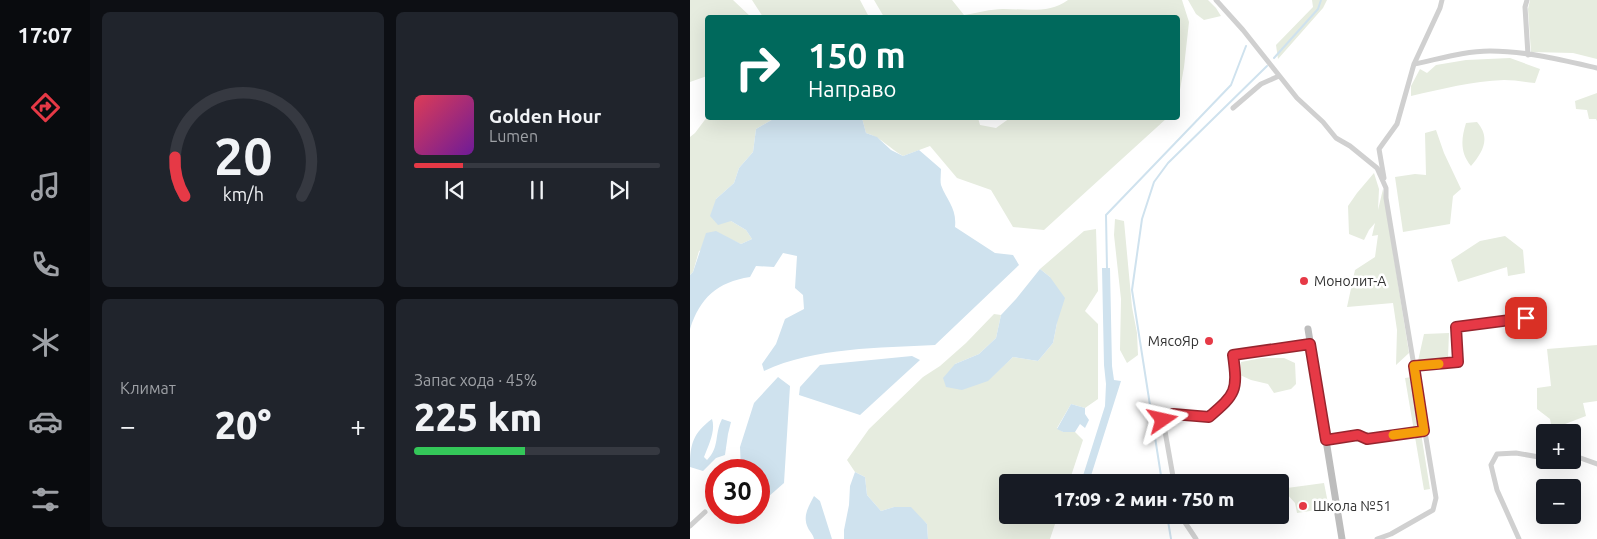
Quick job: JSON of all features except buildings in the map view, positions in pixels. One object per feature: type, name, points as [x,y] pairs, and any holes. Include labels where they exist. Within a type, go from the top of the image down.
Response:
[{"type":"street","points":[[1216,0],[1238,24],[1297,98],[1323,122],[1336,138],[1350,146],[1377,168],[1386,188]]},
{"type":"street","points":[[1377,539],[1391,534],[1433,510],[1436,498],[1379,149],[1397,124],[1414,64],[1442,0]]},
{"type":"street","points":[[1527,0],[1525,7],[1528,55]]},
{"type":"street","points":[[1414,64],[1455,55],[1488,51],[1555,58],[1597,68]]},
{"type":"street","points":[[1233,108],[1261,84],[1279,76]]},
{"type":"street","points":[[1414,366],[1458,362],[1456,327],[1544,316]]},
{"type":"street","points":[[1308,329],[1342,539]]},
{"type":"street","points":[[1173,474],[1163,420],[1173,414],[1209,417],[1228,401],[1237,382],[1233,355],[1310,344]]},
{"type":"street","points":[[1326,440],[1358,435],[1367,439],[1424,431]]},
{"type":"street","points":[[1519,539],[1497,490],[1491,465],[1497,454],[1516,453],[1536,457]]},
{"type":"street","points":[[1581,458],[1597,464]]},
{"type":"street","points":[[690,526],[705,512]]},
{"type":"street","points":[[1186,524],[1196,539]]},
{"type":"shaded area","points":[[690,0],[733,0],[749,15],[705,15],[705,77],[690,82]]},
{"type":"shaded area","points":[[752,0],[860,0],[868,15],[762,15]]},
{"type":"shaded area","points":[[874,0],[952,0],[964,15],[883,15]]},
{"type":"shaded area","points":[[1068,0],[1182,0],[1189,22],[1180,90],[1180,15],[964,15],[998,9],[1045,9]]},
{"type":"shaded area","points":[[1188,0],[1208,0],[1221,16],[1204,20],[1196,14]]},
{"type":"shaded area","points":[[1312,0],[1327,0],[1323,8],[1278,59],[1276,45],[1313,7]]},
{"type":"shaded area","points":[[1530,0],[1597,0],[1597,59],[1573,53],[1531,52],[1528,9]]},
{"type":"shaded area","points":[[1510,58],[1540,69],[1535,83],[1508,80],[1480,82],[1411,96],[1411,86],[1420,69],[1427,73],[1436,65],[1466,60]]},
{"type":"shaded area","points":[[1597,93],[1597,121],[1596,119],[1589,119],[1587,110],[1576,109],[1575,101]]},
{"type":"shaded area","points":[[705,120],[772,120],[756,129],[753,152],[739,168],[734,183],[716,199],[731,221],[746,230],[752,239],[741,244],[730,239],[699,251],[693,272],[690,275],[690,137]]},
{"type":"shaded area","points":[[863,120],[979,120],[980,125],[996,128],[1007,120],[1165,120],[1044,230],[1013,227],[991,190],[957,178],[930,146],[903,156],[881,140],[866,133]]},
{"type":"shaded area","points":[[1477,122],[1484,134],[1484,145],[1471,166],[1463,151],[1463,135],[1466,123]]},
{"type":"shaded area","points":[[1436,130],[1444,153],[1461,189],[1453,196],[1450,224],[1403,232],[1395,177],[1415,174],[1426,175],[1425,133]]},
{"type":"shaded area","points":[[1374,173],[1379,189],[1378,210],[1383,189],[1409,353],[1396,365],[1397,330],[1393,303],[1347,307],[1355,270],[1375,257],[1378,235],[1372,236],[1375,223],[1364,240],[1349,234],[1348,206]]},
{"type":"shaded area","points":[[1115,219],[1124,221],[1132,307],[1137,333],[1138,355],[1127,363],[1120,350],[1121,299],[1114,235]]},
{"type":"shaded area","points":[[1096,229],[1098,291],[1085,311],[1098,324],[1098,399],[1085,408],[1071,404],[1057,428],[1063,432],[1075,432],[1083,440],[1072,474],[999,474],[999,524],[1055,524],[1050,539],[928,539],[927,524],[920,518],[894,507],[881,511],[867,495],[865,477],[855,472],[847,460],[869,429],[923,377],[940,366],[966,343],[994,314],[1001,315],[996,338],[979,354],[955,364],[987,381],[1013,357],[1038,361],[1053,343],[1057,323],[1050,277],[1040,269],[1084,231]]},
{"type":"shaded area","points":[[1505,236],[1523,250],[1525,273],[1508,276],[1507,267],[1458,282],[1451,260],[1480,241]]},
{"type":"shaded area","points":[[1449,333],[1448,358],[1418,361],[1424,334]]},
{"type":"shaded area","points":[[1597,345],[1597,401],[1583,403],[1586,416],[1565,424],[1551,424],[1550,419],[1537,409],[1537,388],[1551,386],[1547,349]]},
{"type":"shaded area","points":[[1262,358],[1284,358],[1295,363],[1296,384],[1291,389],[1274,393],[1268,384],[1240,375],[1241,362]]},
{"type":"shaded area","points":[[1412,377],[1430,489],[1424,490],[1405,378]]},
{"type":"shaded area","points":[[1324,483],[1329,508],[1297,513],[1295,503],[1289,496],[1289,488]]},
{"type":"water","points":[[772,120],[863,120],[866,133],[877,137],[891,150],[903,156],[919,150],[941,169],[941,185],[953,210],[955,227],[995,253],[1013,255],[1019,265],[935,345],[870,348],[826,353],[804,357],[764,371],[762,364],[776,344],[785,319],[804,309],[803,295],[795,288],[797,256],[783,253],[774,267],[756,266],[750,277],[738,279],[719,287],[711,293],[699,308],[690,329],[690,275],[693,272],[706,233],[716,231],[741,244],[752,239],[746,230],[731,221],[718,225],[710,216],[716,199],[734,183],[739,168],[753,152],[756,129]]},
{"type":"water","points":[[1102,268],[1110,268],[1112,366],[1114,380],[1121,381],[1092,474],[1084,474],[1105,406],[1106,384]]},
{"type":"water","points":[[1040,269],[1050,277],[1065,298],[1053,343],[1038,361],[1013,357],[988,381],[962,390],[946,387],[943,378],[955,364],[979,354],[996,338],[1001,315]]},
{"type":"water","points":[[912,356],[920,360],[860,415],[799,395],[800,387],[820,365]]},
{"type":"water","points":[[778,377],[790,386],[784,483],[770,495],[770,459],[741,459],[740,447],[754,403]]},
{"type":"water","points":[[1071,404],[1085,408],[1085,414],[1089,420],[1085,428],[1080,424],[1075,432],[1063,432],[1057,429]]},
{"type":"water","points":[[712,419],[712,433],[704,457],[706,459],[703,471],[690,467],[692,445],[697,434]]},
{"type":"water","points":[[722,419],[731,422],[725,455],[708,459],[714,450]]},
{"type":"water","points":[[855,472],[865,477],[867,495],[881,511],[894,507],[911,507],[927,524],[928,539],[844,539],[850,486]]},
{"type":"water","points":[[814,496],[820,501],[832,539],[814,539],[806,524],[808,507]]},
{"type":"waterway","points":[[1274,58],[1318,9],[1321,0]]},
{"type":"waterway","points":[[1107,269],[1106,215],[1231,85],[1246,46]]},
{"type":"waterway","points":[[1161,474],[1132,290],[1142,219],[1154,182],[1168,163],[1267,66]]},
{"type":"waterway","points":[[1168,524],[1171,539]]},
{"type":"slow traffic","points":[[1393,435],[1424,431],[1414,366],[1439,364]]},
{"type":"place","name":"Монолит-А","points":[[1304,281]]},
{"type":"place","name":"МясоЯр","points":[[1209,341]]},
{"type":"place","name":"Школа №51","points":[[1303,506]]},
{"type":"route","points":[[1163,420],[1173,414],[1209,417],[1228,401],[1237,382],[1233,355],[1310,344],[1326,440],[1358,435],[1367,439],[1424,431],[1414,366],[1458,362],[1456,327],[1526,318]]}]
